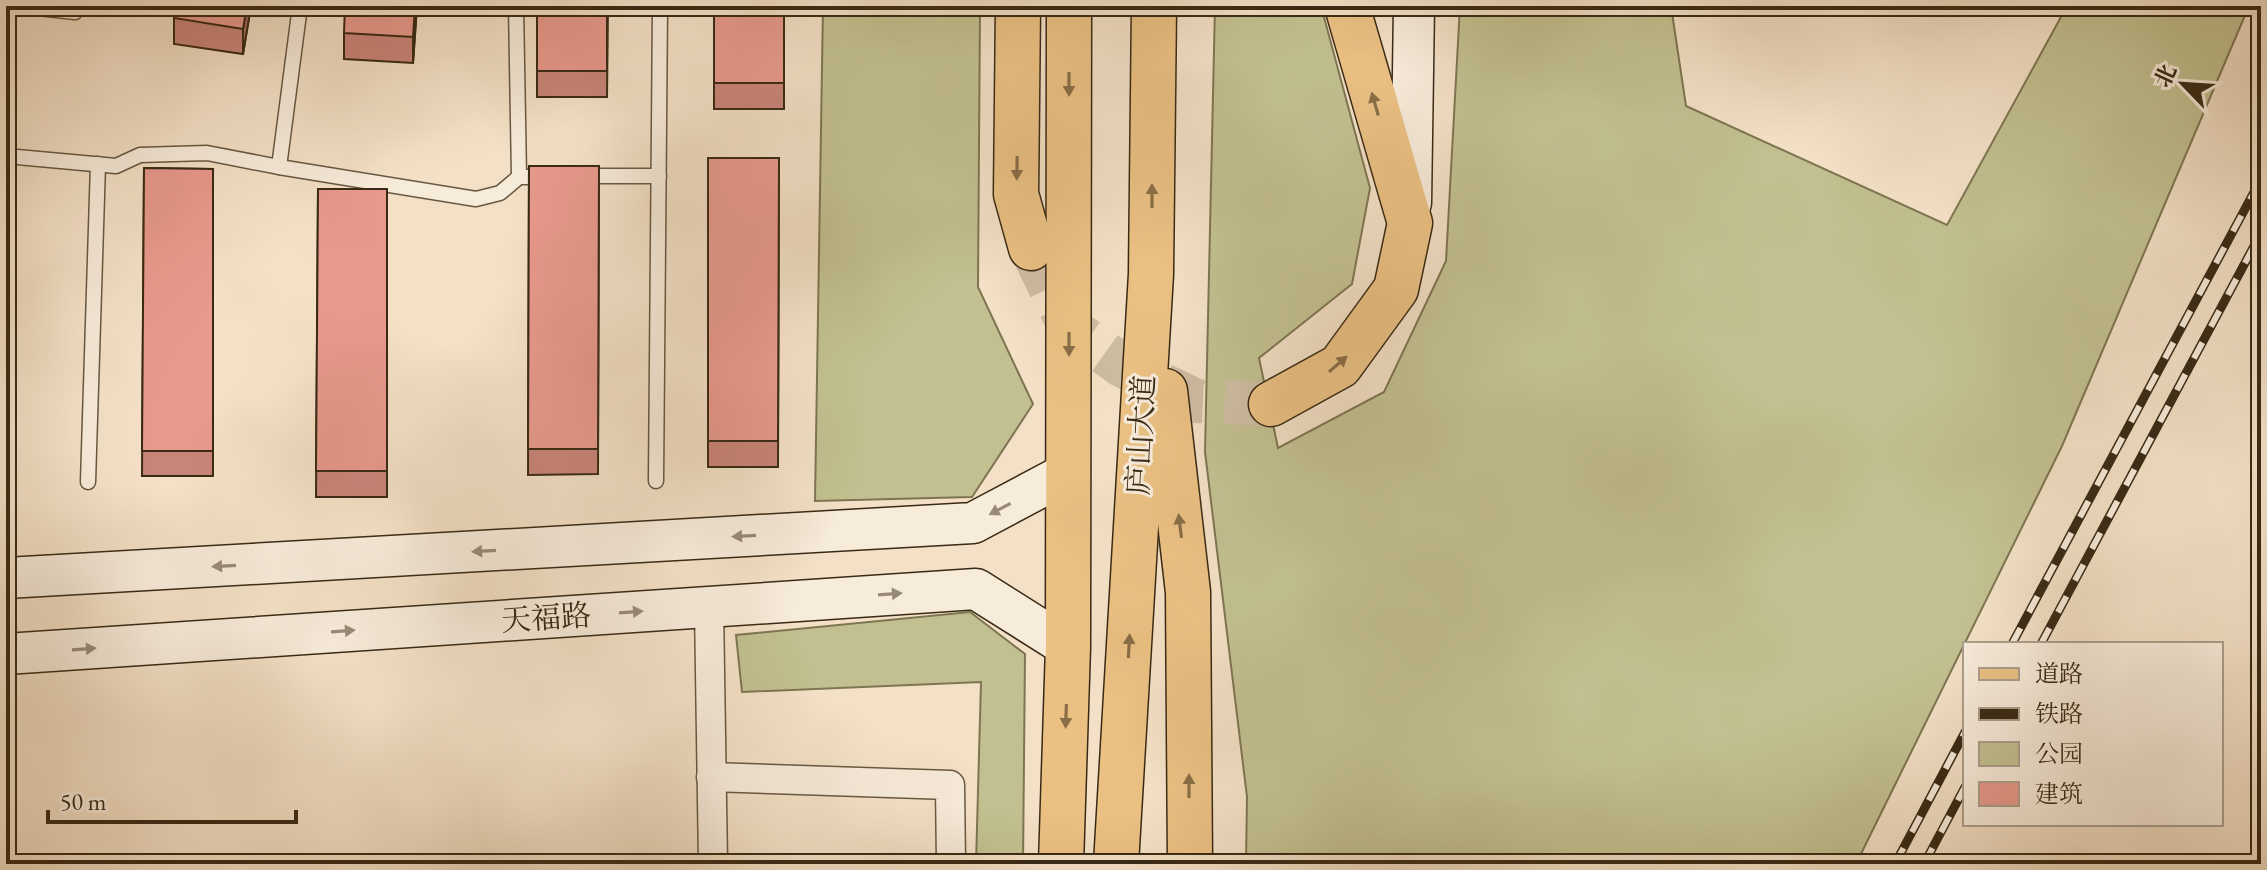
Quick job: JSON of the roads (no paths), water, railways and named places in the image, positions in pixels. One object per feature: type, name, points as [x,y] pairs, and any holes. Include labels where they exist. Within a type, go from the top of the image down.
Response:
[{"type":"main road","points":[[1018,6],[1016,194],[1031,248]]},
{"type":"main road","points":[[1061,864],[1068,647],[1069,6]]},
{"type":"main road","points":[[1271,404],[1340,366],[1396,289],[1410,223],[1347,6]]},
{"type":"main road","name":"庐山大道","points":[[1116,864],[1151,274],[1154,8]]},
{"type":"main road","points":[[1151,274],[1188,592],[1190,864]]},
{"type":"street","points":[[1410,223],[1414,6]]},
{"type":"street","points":[[6,578],[973,523],[1069,472]]},
{"type":"street","name":"天福路","points":[[6,654],[976,589],[1068,647]]},
{"type":"street","points":[[709,607],[713,864]]},
{"type":"street","points":[[711,777],[950,785],[951,864]]},
{"type":"lane","points":[[20,6],[75,12]]},
{"type":"lane","points":[[279,167],[300,6]]},
{"type":"lane","points":[[516,6],[519,177]]},
{"type":"lane","points":[[656,481],[660,6]]},
{"type":"lane","points":[[6,156],[116,166],[140,155],[207,153],[476,199],[500,193],[519,177],[659,176]]},
{"type":"lane","points":[[88,482],[98,164]]},
{"type":"tunnel","points":[[1031,248],[1071,329],[1123,366],[1196,401],[1271,404]]},
{"type":"railway","points":[[2013,642],[2261,179]]},
{"type":"railway","points":[[2042,642],[2261,233]]},
{"type":"railway","points":[[1895,864],[1963,736]]},
{"type":"railway","points":[[1924,864],[1963,791]]}]
